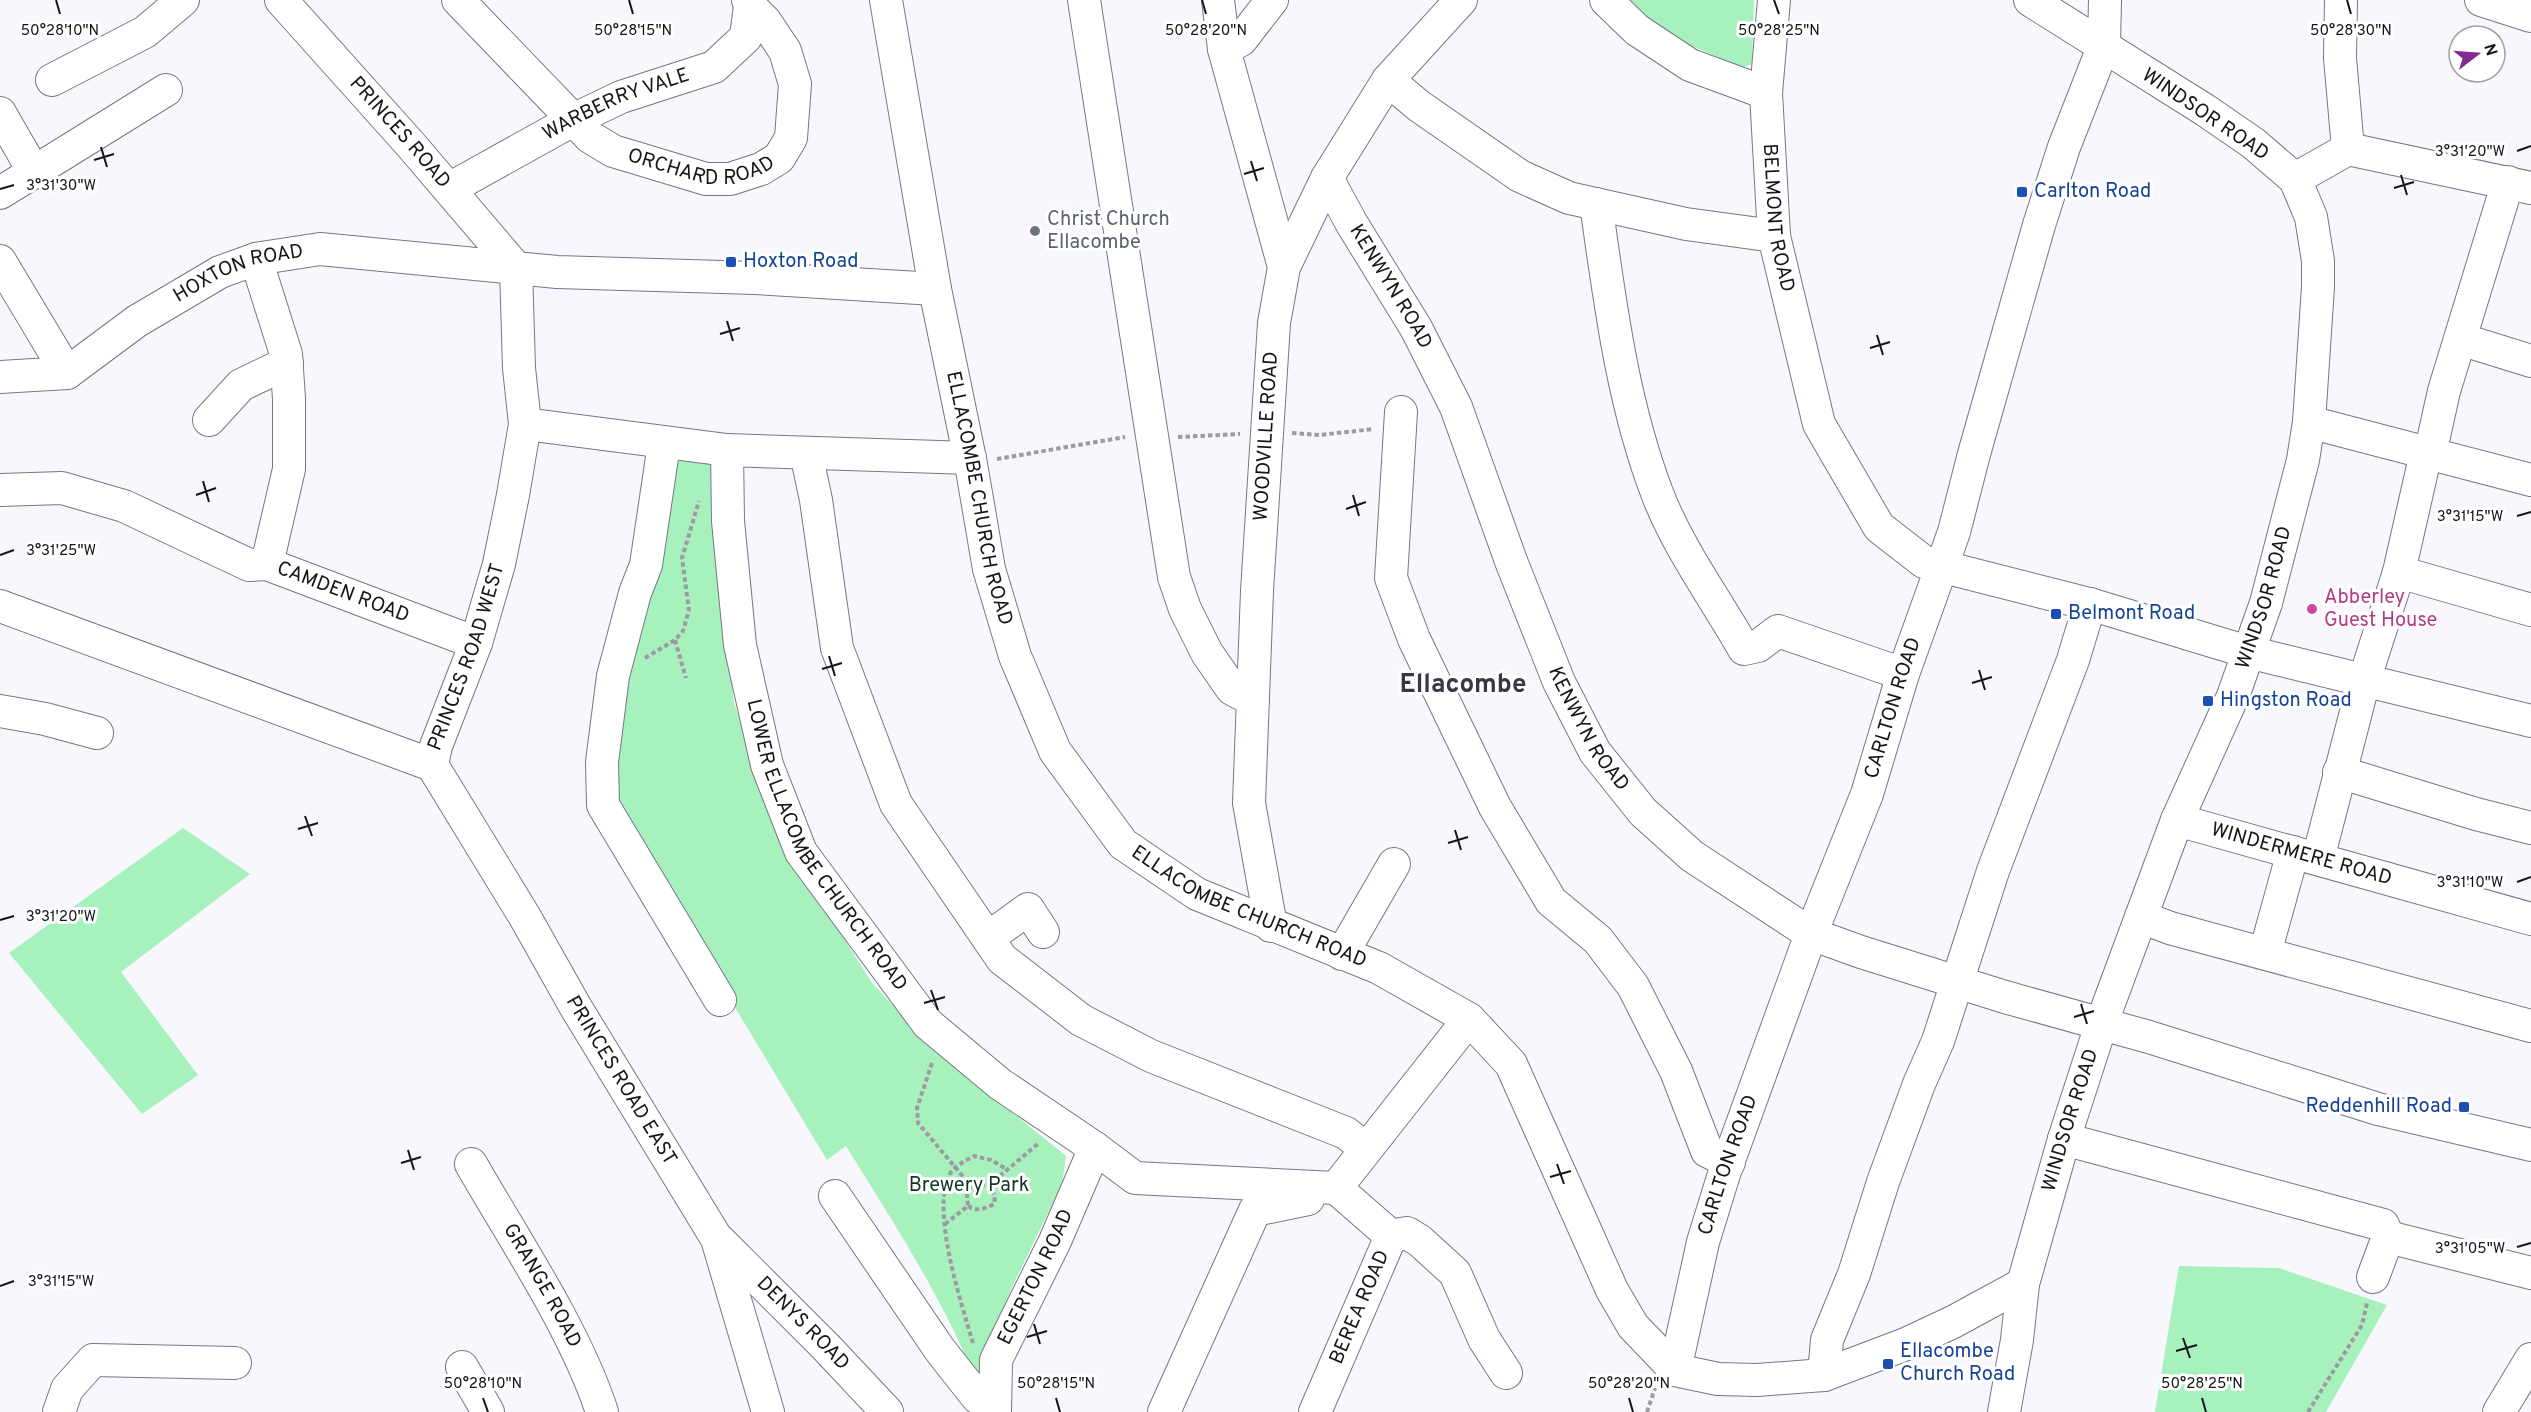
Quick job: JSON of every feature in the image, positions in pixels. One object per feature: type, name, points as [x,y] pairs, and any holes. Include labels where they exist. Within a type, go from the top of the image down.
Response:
[{"type":"street","points":[[52,80],[145,32],[183,0]]},
{"type":"street","name":"PRINCES ROAD","points":[[281,0],[516,268]]},
{"type":"street","name":"ORCHARD ROAD","points":[[458,0],[590,136],[612,151],[706,179],[730,179],[761,169],[779,158],[791,138],[795,84],[784,51],[765,21],[749,3]]},
{"type":"street","name":"ELLACOMBE CHURCH ROAD","points":[[886,0],[935,289],[989,569],[1015,656],[1055,751],[1124,844],[1197,894],[1379,968],[1469,1020],[1511,1064],[1612,1290],[1632,1326],[1675,1370]]},
{"type":"street","points":[[1084,0],[1174,577],[1185,609],[1207,653],[1232,689],[1253,700]]},
{"type":"street","points":[[1218,0],[1224,49],[1284,267]]},
{"type":"street","points":[[1224,49],[1241,40],[1272,0]]},
{"type":"street","name":"WOODVILLE ROAD","points":[[1271,926],[1249,803],[1257,591],[1274,323],[1284,267],[1327,178],[1388,80],[1461,0]]},
{"type":"street","points":[[1606,0],[1637,30],[1690,64],[1766,93]]},
{"type":"street","name":"BELMONT ROAD","points":[[1774,0],[1766,93],[1774,236],[1819,424],[1879,527],[1924,562],[2090,604],[2248,652],[2531,722]]},
{"type":"street","name":"WINDSOR ROAD","points":[[2004,1412],[2023,1284],[2064,1139],[2102,1022],[2177,820],[2232,696],[2266,603],[2302,460],[2309,422],[2318,261],[2311,217],[2295,179],[2253,143],[2205,110],[2030,0]]},
{"type":"street","points":[[2104,45],[2105,0]]},
{"type":"street","points":[[2341,0],[2340,58],[2349,149]]},
{"type":"street","points":[[2481,0],[2531,16]]},
{"type":"street","name":"WARBERRY VALE","points":[[449,189],[573,120],[621,97],[714,67],[746,37],[749,3]]},
{"type":"street","name":"CARLTON ROAD","points":[[1675,1370],[1703,1242],[1729,1162],[1811,934],[1867,794],[1903,674],[1954,532],[2039,225],[2064,147],[2104,45]]},
{"type":"street","points":[[1388,80],[1419,106],[1520,176],[1569,198],[1686,224],[1774,236]]},
{"type":"street","points":[[0,193],[166,90]]},
{"type":"street","points":[[0,113],[34,172]]},
{"type":"street","points":[[2265,953],[2339,772],[2364,681],[2399,572],[2444,391],[2460,339],[2519,185],[2349,149],[2295,179]]},
{"type":"street","name":"KENWYN ROAD","points":[[1327,178],[1352,224],[1416,328],[1456,407],[1511,561],[1559,682],[1595,752],[1643,812],[1692,856],[1811,934],[2005,997],[2102,1022]]},
{"type":"street","points":[[1596,204],[1618,354],[1637,430],[1657,494],[1695,567],[1744,649],[1758,646],[1778,631],[1903,674]]},
{"type":"street","name":"HOXTON ROAD","points":[[67,373],[137,321],[220,272],[256,259],[320,249],[371,252],[516,268],[755,278],[935,289]]},
{"type":"street","name":"CAMDEN ROAD","points":[[256,259],[287,363],[289,469],[267,564],[476,643]]},
{"type":"street","points":[[0,261],[67,373],[0,377]]},
{"type":"street","name":"PRINCES ROAD WEST","points":[[0,606],[432,765],[436,746],[476,643],[499,564],[525,424],[519,368],[516,268]]},
{"type":"street","points":[[2460,339],[2531,361]]},
{"type":"street","points":[[209,420],[241,385],[287,363]]},
{"type":"street","points":[[1401,419],[1391,578],[1414,639],[1495,807],[1551,901],[1598,940],[1633,987],[1676,1071],[1707,1151],[1729,1162]]},
{"type":"street","points":[[2309,422],[2531,480]]},
{"type":"street","points":[[525,424],[664,444],[727,450],[970,461]]},
{"type":"street","points":[[664,444],[646,565],[635,593],[617,663],[602,762],[603,805],[720,1000]]},
{"type":"street","name":"LOWER ELLACOMBE CHURCH ROAD","points":[[727,450],[728,521],[740,645],[767,765],[801,852],[928,1024],[1000,1084],[1058,1122],[1135,1178],[1329,1188]]},
{"type":"street","points":[[806,453],[816,500],[837,648],[896,804],[1002,959],[1081,1020],[1151,1056],[1346,1133],[1366,1149]]},
{"type":"street","points":[[0,490],[62,488],[124,506],[249,565],[267,564]]},
{"type":"street","points":[[2399,572],[2531,610]]},
{"type":"street","points":[[1824,1375],[1827,1340],[1854,1274],[1882,1182],[1938,1041],[1993,871],[2073,660],[2090,604]]},
{"type":"street","points":[[0,711],[45,719],[97,733]]},
{"type":"street","name":"PRINCES ROAD EAST","points":[[432,765],[717,1239],[768,1412]]},
{"type":"street","points":[[2339,772],[2476,814],[2531,828]]},
{"type":"street","name":"WINDERMERE ROAD","points":[[2177,820],[2531,919]]},
{"type":"street","points":[[1342,954],[1394,864]]},
{"type":"street","points":[[988,938],[1028,909],[1043,932]]},
{"type":"street","points":[[2141,917],[2170,928],[2531,1026]]},
{"type":"street","points":[[1164,1412],[1255,1210],[1312,1198],[1329,1188],[1366,1149],[1469,1020]]},
{"type":"street","points":[[2102,1022],[2378,1109],[2531,1145]]},
{"type":"street","points":[[2064,1139],[2383,1226],[2388,1237],[2373,1278]]},
{"type":"street","name":"EGERTON ROAD","points":[[995,1401],[996,1359],[1055,1241],[1095,1148]]},
{"type":"street","name":"GRANGE ROAD","points":[[471,1164],[551,1302],[593,1383],[602,1412]]},
{"type":"street","name":"BEREA ROAD","points":[[1315,1412],[1391,1236],[1329,1188]]},
{"type":"street","points":[[835,1196],[940,1350],[977,1397],[995,1401]]},
{"type":"street","points":[[1391,1236],[1407,1233],[1414,1237],[1455,1273],[1484,1339],[1506,1373]]},
{"type":"street","points":[[2388,1237],[2531,1273]]},
{"type":"street","name":"DENYS ROAD","points":[[717,1239],[826,1347],[887,1412]]},
{"type":"street","points":[[1675,1370],[1718,1379],[1757,1380],[1824,1375],[1906,1344],[1953,1322],[2023,1284]]},
{"type":"street","points":[[2499,1412],[2531,1359]]},
{"type":"street","points":[[59,1412],[67,1389],[93,1360],[235,1363]]},
{"type":"street","points":[[462,1367],[488,1412]]},
{"type":"path","points":[[970,461],[1153,436],[1268,432],[1319,435],[1401,419]]},
{"type":"path","points":[[617,663],[646,658],[675,640],[683,631],[689,610],[682,558],[701,496]]},
{"type":"path","points":[[675,640],[686,678]]},
{"type":"path","points":[[945,1038],[936,1051],[917,1108],[918,1123],[971,1186]]},
{"type":"path","points":[[971,1186],[989,1185],[1058,1122]]},
{"type":"path","points":[[995,1401],[975,1350],[957,1289],[945,1224],[947,1180],[954,1168],[974,1156],[992,1160],[1008,1170]]},
{"type":"path","points":[[968,1206],[983,1210],[994,1204],[994,1196],[989,1185]]},
{"type":"path","points":[[968,1206],[967,1194],[971,1186]]},
{"type":"path","points":[[945,1224],[968,1206]]},
{"type":"path","points":[[2308,1412],[2362,1325],[2373,1278]]},
{"type":"green space","points":[[1625,0],[1754,0],[1752,64],[1742,68],[1663,33]]},
{"type":"green space","name":"Brewery Park","points":[[675,457],[711,461],[734,703],[789,852],[872,983],[936,1051],[1066,1156],[1062,1184],[1012,1287],[976,1381],[933,1290],[846,1146],[827,1160],[602,787],[621,693],[657,574]]},
{"type":"green space","points":[[183,828],[250,874],[121,972],[198,1075],[142,1114],[9,953]]},
{"type":"green space","points":[[2179,1266],[2279,1268],[2387,1305],[2326,1412],[2155,1412]]},
{"type":"place","name":"Carlton Road","points":[[2022,192]]},
{"type":"place","name":"Christ Church Ellacombe","points":[[1035,231]]},
{"type":"place","name":"Hoxton Road","points":[[731,262]]},
{"type":"place","name":"Abberley Guest House","points":[[2312,609]]},
{"type":"place","name":"Belmont Road","points":[[2056,614]]},
{"type":"place","name":"Hingston Road","points":[[2208,701]]},
{"type":"place","name":"Reddenhill Road","points":[[2464,1107]]},
{"type":"place","name":"Ellacombe Church Road","points":[[1888,1364]]},
{"type":"district","name":"Ellacombe","points":[[1463,685]]}]
